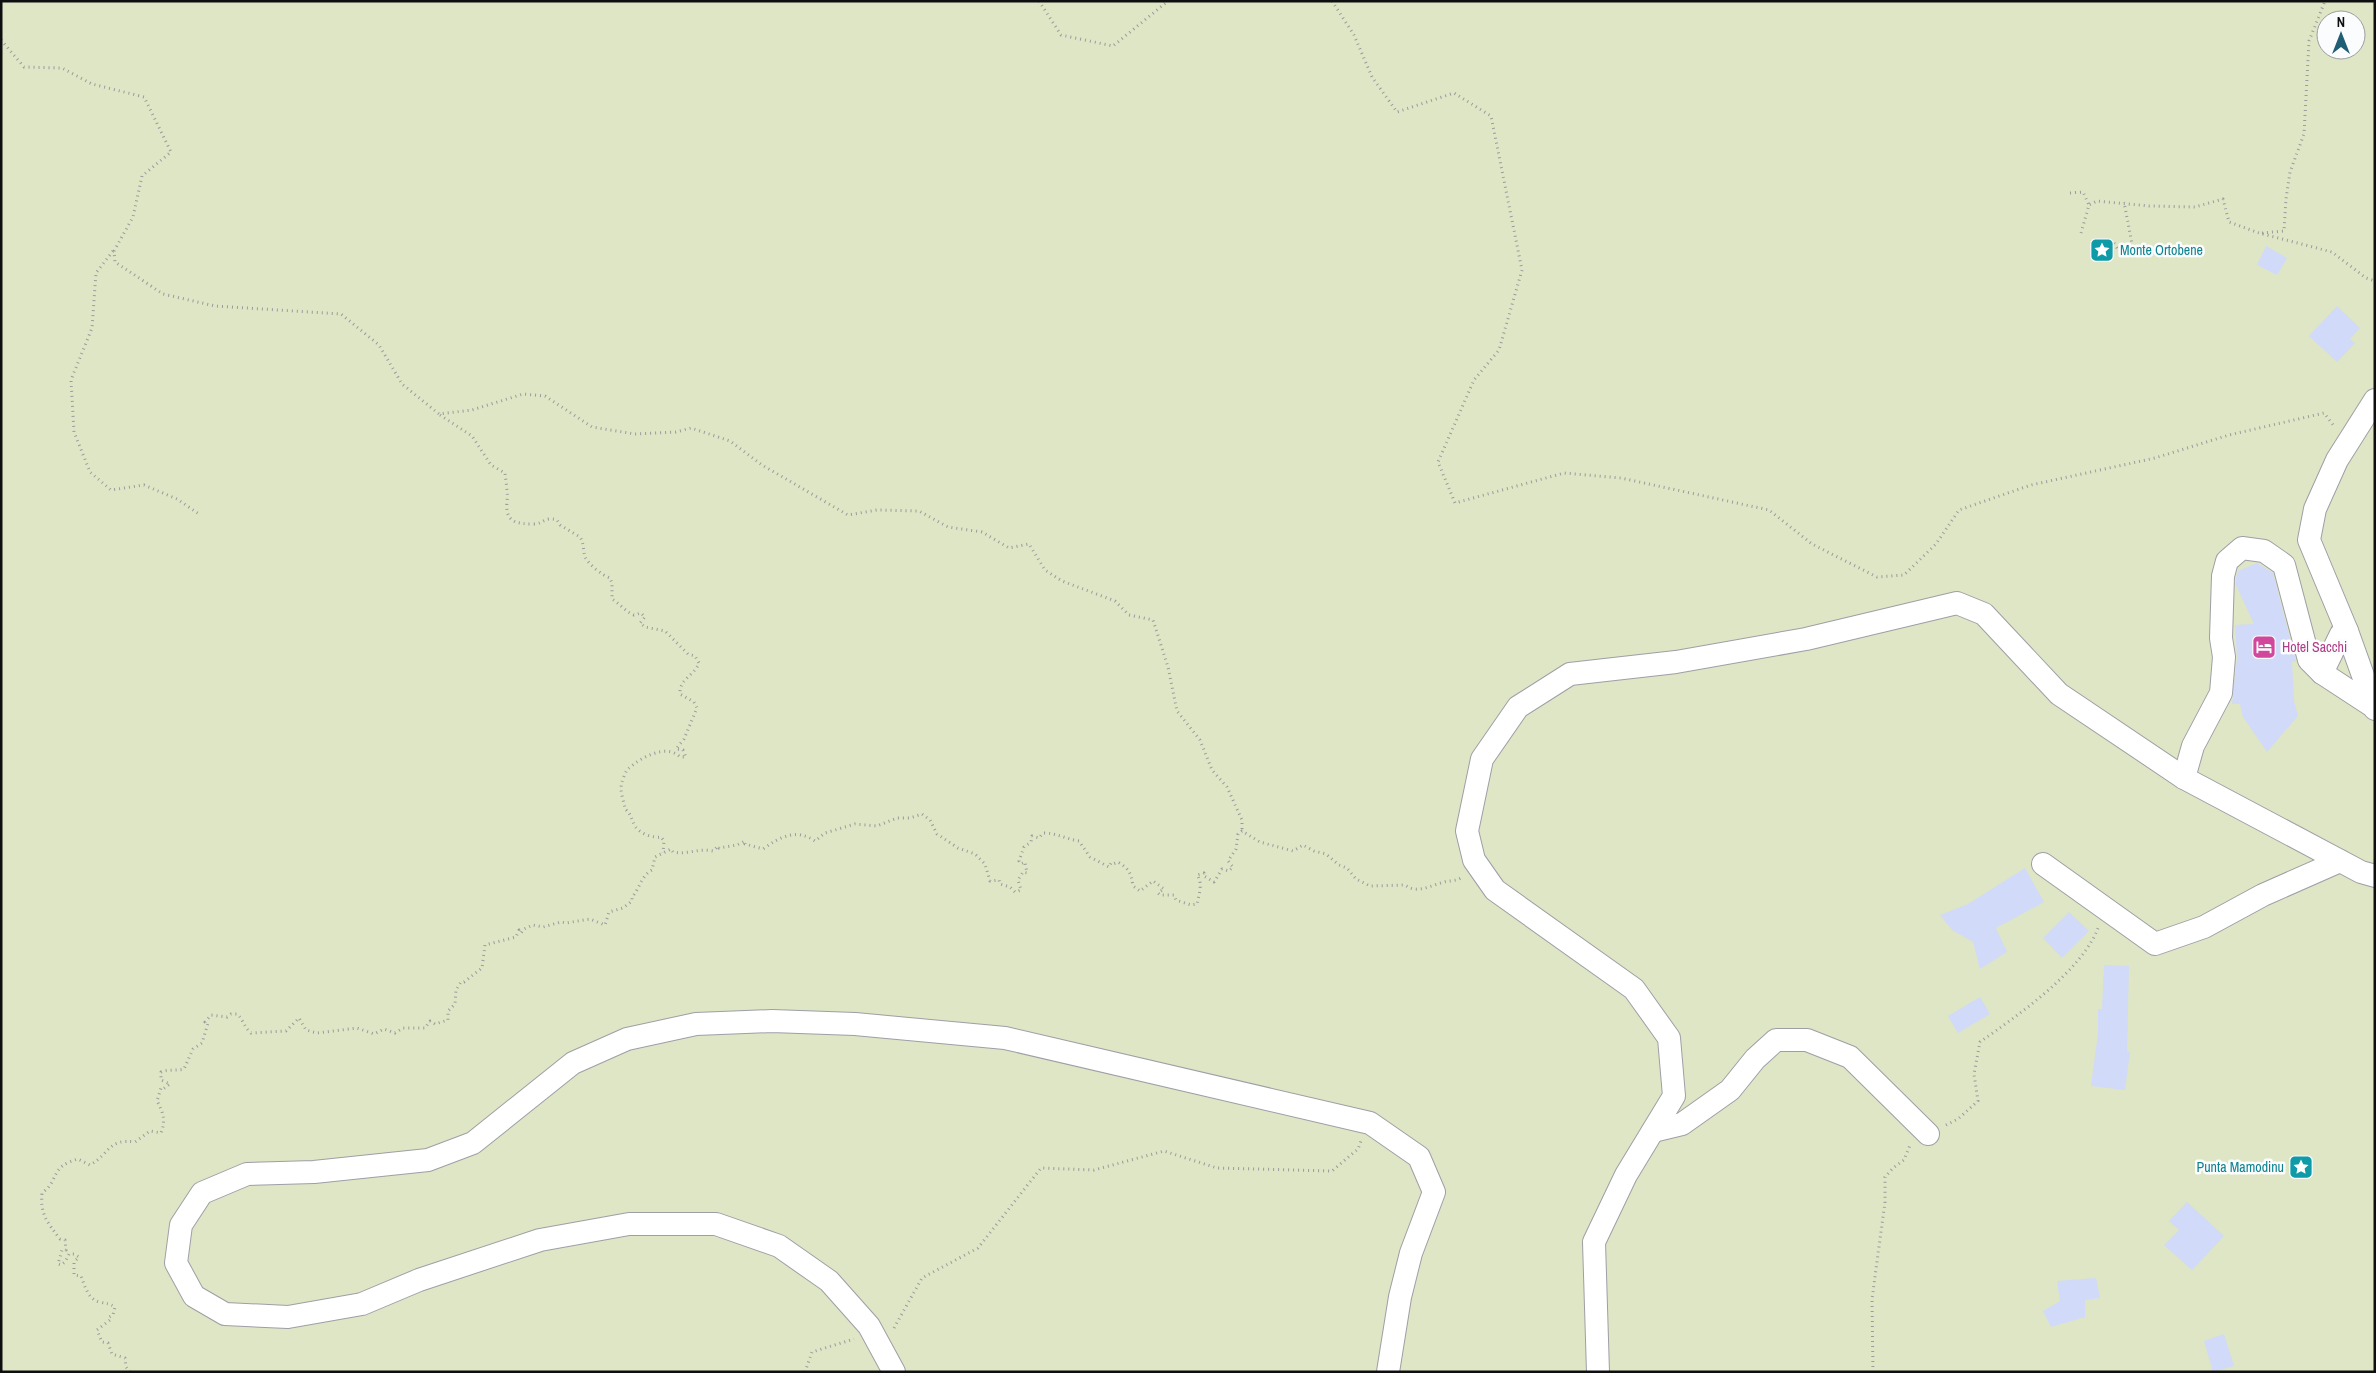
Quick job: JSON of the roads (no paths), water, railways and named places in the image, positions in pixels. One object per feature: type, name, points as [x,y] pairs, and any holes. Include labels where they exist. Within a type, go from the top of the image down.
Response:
[{"type":"street","points":[[2374,708],[2347,631],[2309,540],[2315,509],[2337,460],[2375,400]]},
{"type":"street","points":[[2184,778],[2193,746],[2221,693],[2224,658],[2221,638],[2223,576],[2227,560],[2242,548],[2264,551],[2284,565],[2309,660],[2322,673],[2374,708]]},
{"type":"street","points":[[1598,1372],[1594,1242],[1626,1176],[1674,1096],[1669,1038],[1634,989],[1495,890],[1474,860],[1466,831],[1482,759],[1518,707],[1570,674],[1676,662],[1806,639],[1957,603],[1984,614],[2059,694],[2184,778],[2340,861],[2375,876]]},
{"type":"street","points":[[2322,673],[2341,634],[2347,631]]},
{"type":"street","points":[[2043,864],[2155,944],[2204,927],[2263,895],[2340,861]]},
{"type":"street","points":[[894,1372],[869,1326],[829,1281],[779,1246],[716,1224],[629,1224],[540,1240],[419,1280],[362,1304],[288,1317],[225,1314],[194,1296],[176,1263],[181,1225],[202,1193],[247,1174],[314,1172],[428,1160],[473,1143],[573,1063],[627,1039],[696,1024],[781,1021],[855,1024],[1004,1038],[1370,1123],[1419,1157],[1434,1192],[1411,1253],[1400,1298],[1388,1372]]},
{"type":"street","points":[[1653,1131],[1682,1124],[1730,1090],[1755,1059],[1776,1040],[1807,1040],[1850,1057],[1928,1134]]},
{"type":"place","name":"Monte Ortobene","points":[[2102,250]]},
{"type":"place","name":"Hotel Sacchi","points":[[2264,647]]},
{"type":"place","name":"Punta Mamodinu","points":[[2301,1167]]}]
